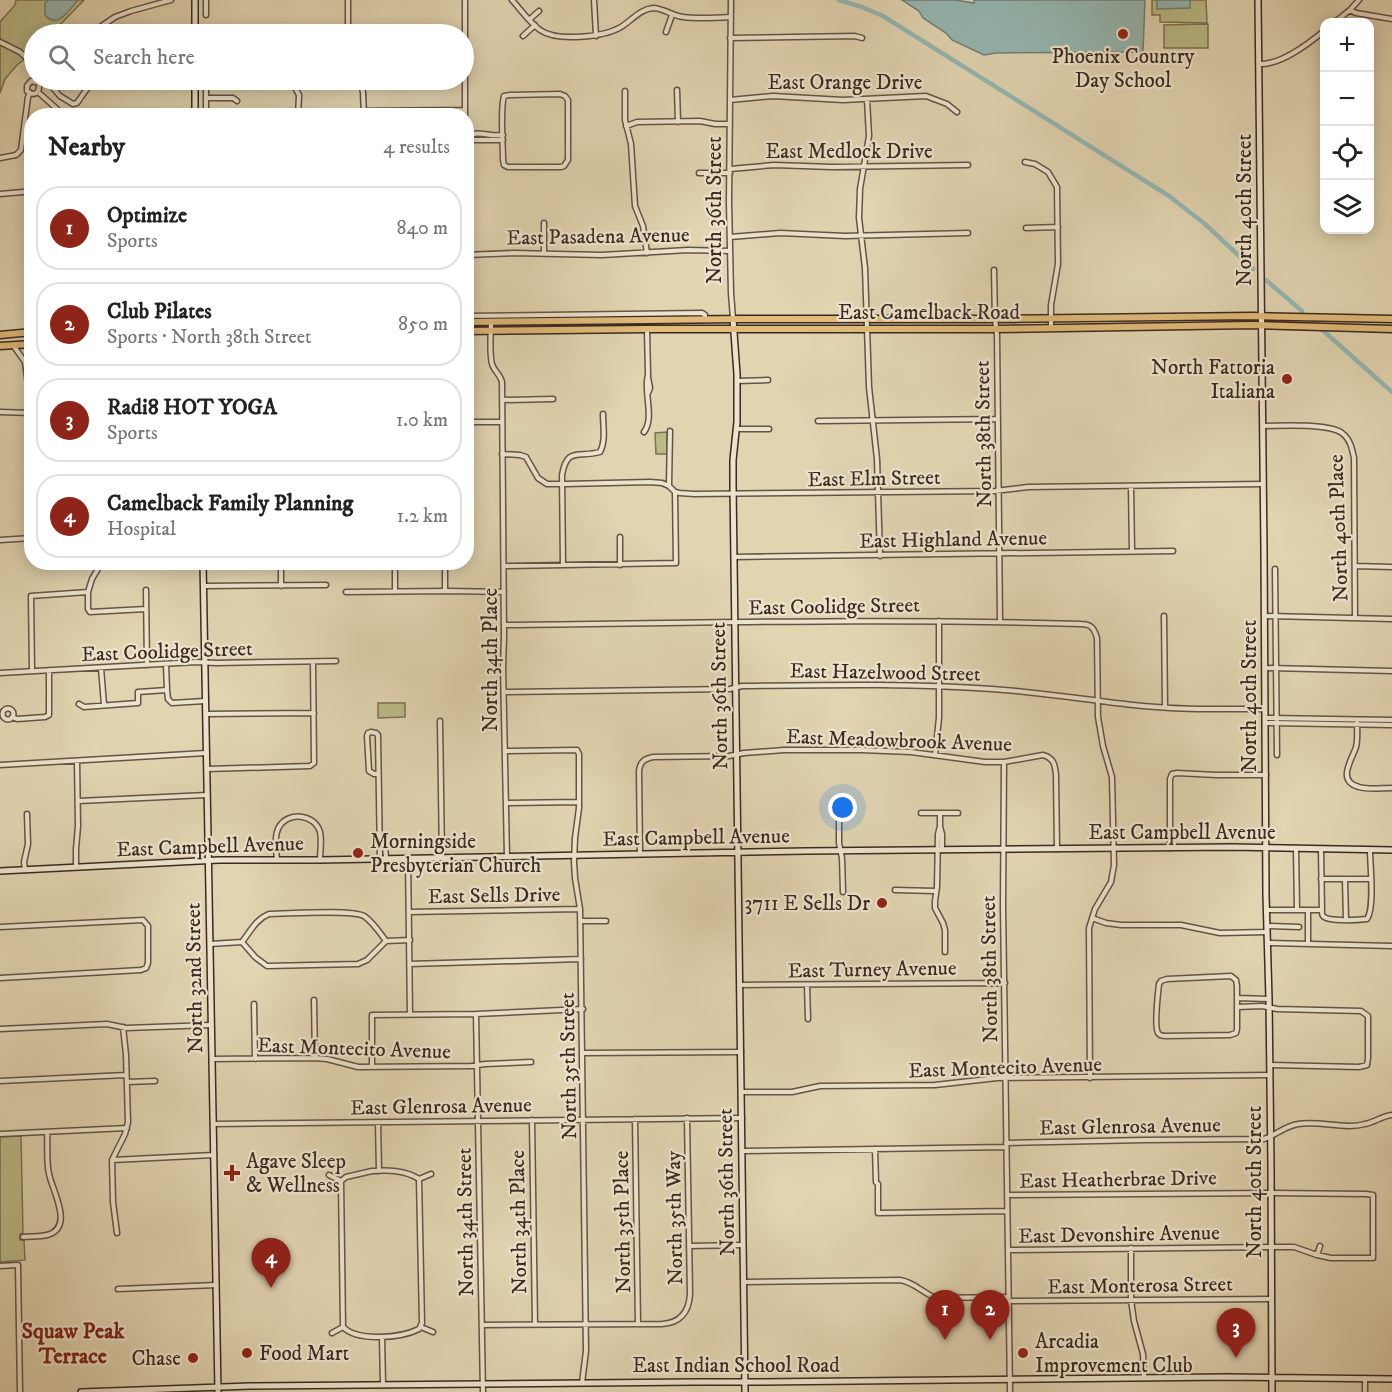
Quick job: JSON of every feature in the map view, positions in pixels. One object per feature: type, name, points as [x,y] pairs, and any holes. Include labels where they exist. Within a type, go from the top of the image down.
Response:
[{"type":"main road","points":[[195,0],[195,24]]},
{"type":"main road","name":"North 40th Street","points":[[1258,0],[1272,1392]]},
{"type":"main road","points":[[195,90],[195,108]]},
{"type":"main road","name":"East Camelback Road","points":[[474,322],[599,317],[733,319],[1298,316],[1392,319]]},
{"type":"main road","points":[[599,317],[600,330]]},
{"type":"main road","points":[[1139,327],[1140,317]]},
{"type":"main road","name":"North 36th Street","points":[[733,319],[737,381],[733,494],[745,1392]]},
{"type":"main road","name":"East Camelback Road","points":[[474,331],[1261,326],[1392,329]]},
{"type":"main road","points":[[0,334],[24,333]]},
{"type":"main road","points":[[0,346],[24,345]]},
{"type":"main road","name":"North 32nd Street","points":[[203,570],[218,1389]]},
{"type":"main road","name":"East Campbell Avenue","points":[[0,871],[276,859],[1114,848],[1266,847],[1392,850]]},
{"type":"main road","name":"East Indian School Road","points":[[81,1392],[483,1383],[1144,1377],[1392,1379]]},
{"type":"street","points":[[105,24],[131,11],[171,0]]},
{"type":"street","points":[[206,0],[206,15]]},
{"type":"street","points":[[348,0],[348,24]]},
{"type":"street","points":[[465,0],[465,24]]},
{"type":"street","points":[[512,0],[534,25],[552,35],[596,36],[620,28],[647,9],[660,9],[672,15],[687,18],[730,17]]},
{"type":"street","points":[[594,0],[596,36]]},
{"type":"street","name":"North 36th Street","points":[[731,0],[730,251],[733,319]]},
{"type":"street","points":[[1340,18],[1359,0]]},
{"type":"street","points":[[1350,10],[1392,19]]},
{"type":"street","points":[[530,19],[539,11]]},
{"type":"street","points":[[666,32],[672,15]]},
{"type":"street","points":[[523,36],[534,25]]},
{"type":"street","points":[[1259,64],[1273,63],[1320,34]]},
{"type":"street","points":[[730,38],[855,36],[862,38]]},
{"type":"street","points":[[0,42],[24,55]]},
{"type":"street","points":[[28,90],[35,94],[38,92],[56,108]]},
{"type":"street","points":[[54,90],[73,104],[77,103],[86,90]]},
{"type":"street","points":[[206,90],[206,108]]},
{"type":"street","points":[[296,90],[298,108]]},
{"type":"street","points":[[362,90],[364,108]]},
{"type":"street","points":[[465,90],[465,108]]},
{"type":"street","points":[[677,90],[678,122]]},
{"type":"street","points":[[625,91],[625,120],[631,144],[635,206],[643,226],[647,253]]},
{"type":"street","points":[[27,108],[30,93]]},
{"type":"street","points":[[560,94],[566,96],[568,100],[568,160],[566,164],[561,167],[508,167],[504,165],[503,160],[502,137],[504,96],[560,94]]},
{"type":"street","name":"East Orange Drive","points":[[730,100],[773,96],[843,100],[926,96],[947,104],[957,112]]},
{"type":"street","points":[[206,98],[237,100]]},
{"type":"street","points":[[867,99],[869,136],[858,202],[868,318],[869,387],[877,459],[880,556]]},
{"type":"street","points":[[626,126],[638,122],[700,121],[730,124]]},
{"type":"street","points":[[0,158],[16,155],[21,150],[24,127]]},
{"type":"street","points":[[482,133],[482,140]]},
{"type":"street","points":[[474,134],[502,137]]},
{"type":"street","points":[[474,140],[502,137]]},
{"type":"street","points":[[1025,162],[1035,164],[1048,172],[1057,189],[1058,264],[1051,305],[1051,328]]},
{"type":"street","name":"East Medlock Drive","points":[[699,173],[781,165],[864,167],[968,165]]},
{"type":"street","points":[[0,194],[24,192]]},
{"type":"street","points":[[544,223],[544,254]]},
{"type":"street","points":[[1026,228],[1058,227]]},
{"type":"street","points":[[730,237],[788,233],[835,236],[968,233]]},
{"type":"street","name":"East Pasadena Avenue","points":[[474,254],[501,252],[602,255],[688,250],[730,251]]},
{"type":"street","name":"East Camelback Road","points":[[994,270],[995,318]]},
{"type":"street","name":"East Camelback Road","points":[[474,316],[599,317]]},
{"type":"street","name":"North 38th Street","points":[[995,318],[1000,621]]},
{"type":"street","name":"North 34th Place","points":[[491,322],[492,363],[501,377],[502,400],[503,667],[507,856]]},
{"type":"street","points":[[644,432],[648,425],[650,388],[647,329]]},
{"type":"street","points":[[14,345],[24,360]]},
{"type":"street","points":[[737,381],[768,380]]},
{"type":"street","points":[[502,400],[553,399]]},
{"type":"street","points":[[0,412],[24,414]]},
{"type":"street","points":[[563,565],[563,469],[570,456],[576,453],[600,452],[603,414]]},
{"type":"street","points":[[818,421],[998,419]]},
{"type":"street","points":[[474,422],[502,422]]},
{"type":"street","name":"North 40th Place","points":[[1263,426],[1331,428],[1347,438],[1352,447],[1354,458],[1355,618]]},
{"type":"street","points":[[737,429],[769,429]]},
{"type":"street","points":[[669,486],[670,431]]},
{"type":"street","points":[[502,454],[520,455],[526,458],[535,474],[547,484],[650,482],[662,483],[675,492],[676,563],[504,566]]},
{"type":"street","name":"East Elm Street","points":[[675,492],[733,494],[999,491],[1028,487],[1263,484]]},
{"type":"street","points":[[1131,486],[1132,551]]},
{"type":"street","points":[[620,537],[620,565]]},
{"type":"street","points":[[0,540],[24,538]]},
{"type":"street","name":"East Highland Avenue","points":[[734,557],[1173,551]]},
{"type":"street","points":[[1355,566],[1392,567]]},
{"type":"street","name":"North 40th Street","points":[[1275,569],[1277,755]]},
{"type":"street","points":[[97,570],[88,592],[90,612],[146,609]]},
{"type":"street","points":[[281,570],[281,586]]},
{"type":"street","points":[[395,570],[395,592]]},
{"type":"street","points":[[445,570],[445,591]]},
{"type":"street","points":[[204,586],[326,585]]},
{"type":"street","points":[[146,590],[147,665]]},
{"type":"street","points":[[32,671],[31,596],[88,592]]},
{"type":"street","points":[[346,592],[504,592]]},
{"type":"street","points":[[1164,616],[1165,707]]},
{"type":"street","points":[[1264,616],[1392,619]]},
{"type":"street","name":"East Coolidge Street","points":[[504,625],[842,620],[1081,624],[1091,626],[1097,638],[1098,700]]},
{"type":"street","points":[[935,755],[939,718],[939,621]]},
{"type":"street","name":"East Coolidge Street","points":[[0,673],[166,664],[336,661]]},
{"type":"street","points":[[207,769],[310,766],[314,764],[313,662]]},
{"type":"street","points":[[166,664],[168,699],[172,703],[205,701]]},
{"type":"street","points":[[100,668],[104,705]]},
{"type":"street","points":[[1265,668],[1392,670]]},
{"type":"street","points":[[12,717],[17,719],[49,715],[49,670]]},
{"type":"street","name":"East Hazelwood Street","points":[[504,692],[730,689],[753,686],[939,686],[1005,690],[1132,705],[1202,709],[1265,709]]},
{"type":"street","points":[[79,704],[84,706],[138,703],[138,692],[167,690]]},
{"type":"street","points":[[1090,1078],[1089,928],[1095,909],[1111,882],[1114,848],[1112,777],[1099,729],[1098,700]]},
{"type":"street","points":[[206,714],[314,713]]},
{"type":"street","points":[[1265,720],[1392,725]]},
{"type":"street","points":[[1357,722],[1392,720]]},
{"type":"street","points":[[440,721],[442,858]]},
{"type":"street","points":[[1357,722],[1356,744],[1346,774],[1350,782],[1357,787],[1392,788]]},
{"type":"street","points":[[378,774],[369,771],[366,736],[371,732],[378,735],[378,774],[378,834],[382,859]]},
{"type":"street","name":"North 35th Street","points":[[506,751],[577,750],[579,754],[579,802],[574,878],[580,909],[583,1010],[586,1324],[585,1366],[582,1383]]},
{"type":"street","name":"East Meadowbrook Avenue","points":[[640,855],[639,771],[641,763],[646,758],[729,756],[784,750],[911,752],[985,762],[1004,762],[1043,755],[1049,757],[1054,763],[1056,775],[1058,849]]},
{"type":"street","points":[[0,765],[206,753]]},
{"type":"street","points":[[76,867],[77,761]]},
{"type":"street","name":"North 38th Street","points":[[1004,762],[1003,850],[1010,1392]]},
{"type":"street","points":[[1170,848],[1170,779],[1172,774],[1178,772],[1266,776]]},
{"type":"street","points":[[78,801],[207,795]]},
{"type":"street","points":[[506,803],[579,802]]},
{"type":"street","points":[[921,813],[958,813]]},
{"type":"street","points":[[940,813],[940,850],[935,908],[944,923],[945,952]]},
{"type":"street","points":[[25,870],[24,862],[28,844],[27,814]]},
{"type":"street","points":[[837,814],[843,892]]},
{"type":"street","points":[[276,859],[278,829],[283,821],[296,816],[308,817],[320,832],[320,860]]},
{"type":"street","points":[[1296,848],[1297,910]]},
{"type":"street","points":[[1321,849],[1322,915],[1326,919],[1346,920],[1367,919],[1370,916],[1370,850]]},
{"type":"street","points":[[408,858],[410,1015]]},
{"type":"street","points":[[1321,879],[1371,879]]},
{"type":"street","points":[[1346,879],[1346,920]]},
{"type":"street","points":[[895,890],[935,891]]},
{"type":"street","name":"East Sells Drive","points":[[409,912],[580,909]]},
{"type":"street","points":[[1267,910],[1322,910]]},
{"type":"street","points":[[1308,910],[1308,943]]},
{"type":"street","points":[[210,944],[242,942],[257,922],[263,916],[270,914],[354,913],[369,921],[386,941]]},
{"type":"street","points":[[1092,918],[1120,925],[1181,925],[1220,933],[1299,927]]},
{"type":"street","points":[[0,927],[143,920],[148,926],[148,963],[146,968],[141,970],[0,978]]},
{"type":"street","name":"East Sells Drive","points":[[580,921],[606,921]]},
{"type":"street","points":[[242,942],[255,957],[267,966],[292,966],[358,964],[367,960],[386,941],[410,940]]},
{"type":"street","points":[[1268,943],[1392,946]]},
{"type":"street","points":[[410,964],[581,959]]},
{"type":"street","points":[[1231,976],[1236,980],[1237,1007],[1237,1029],[1232,1035],[1164,1036],[1157,1031],[1156,1010],[1159,984],[1162,980],[1231,976]]},
{"type":"street","name":"East Turney Avenue","points":[[740,986],[1005,983]]},
{"type":"street","points":[[807,985],[808,1019]]},
{"type":"street","points":[[1237,998],[1269,999]]},
{"type":"street","points":[[1256,999],[1256,1007]]},
{"type":"street","points":[[314,1000],[315,1058]]},
{"type":"street","points":[[255,1004],[255,1059]]},
{"type":"street","points":[[1237,1007],[1361,1011],[1368,1016],[1367,1065],[1359,1067],[1269,1065]]},
{"type":"street","points":[[372,1067],[372,1015],[583,1010]]},
{"type":"street","name":"North 34th Street","points":[[476,1014],[483,1392]]},
{"type":"street","points":[[0,1029],[107,1024],[123,1027],[211,1025]]},
{"type":"street","points":[[117,1233],[113,1202],[112,1160],[127,1128],[126,1055],[123,1027]]},
{"type":"street","points":[[583,1053],[741,1052]]},
{"type":"street","name":"East Montecito Avenue","points":[[212,1059],[315,1058],[358,1067],[477,1066],[531,1062]]},
{"type":"street","points":[[0,1081],[126,1075]]},
{"type":"street","name":"East Montecito Avenue","points":[[742,1092],[792,1092],[820,1086],[935,1085],[1006,1078],[1269,1075]]},
{"type":"street","points":[[127,1082],[155,1081]]},
{"type":"street","name":"East Glenrosa Avenue","points":[[742,1151],[1144,1140],[1264,1140],[1285,1127],[1300,1123],[1365,1125],[1392,1114]]},
{"type":"street","name":"North 35th Way","points":[[638,1324],[669,1323],[683,1316],[689,1302],[687,1118]]},
{"type":"street","name":"East Glenrosa Avenue","points":[[213,1124],[742,1118]]},
{"type":"street","name":"North 35th Place","points":[[635,1119],[638,1324]]},
{"type":"street","name":"North 34th Place","points":[[532,1120],[535,1324]]},
{"type":"street","points":[[378,1122],[379,1171]]},
{"type":"street","points":[[0,1134],[127,1128]]},
{"type":"street","points":[[23,1237],[47,1235],[56,1230],[60,1221],[59,1202],[49,1172],[47,1132]]},
{"type":"street","points":[[875,1149],[878,1213],[1007,1211]]},
{"type":"street","points":[[112,1160],[214,1155]]},
{"type":"street","points":[[341,1181],[346,1177],[372,1171],[400,1172],[419,1179]]},
{"type":"street","points":[[419,1179],[430,1174]]},
{"type":"street","points":[[329,1175],[341,1181]]},
{"type":"street","points":[[419,1179],[421,1327]]},
{"type":"street","points":[[341,1181],[343,1327]]},
{"type":"street","name":"East Heatherbrae Drive","points":[[1007,1195],[1271,1193],[1373,1195],[1373,1258]]},
{"type":"street","points":[[689,1246],[743,1245]]},
{"type":"street","points":[[1317,1255],[1320,1246]]},
{"type":"street","name":"East Devonshire Avenue","points":[[1008,1250],[1294,1247],[1331,1258],[1373,1258]]},
{"type":"street","points":[[1131,1248],[1131,1300],[1143,1354],[1144,1377]]},
{"type":"street","points":[[0,1266],[18,1265],[20,1392]]},
{"type":"street","name":"East Monterosa Street","points":[[744,1282],[900,1280],[912,1283],[936,1298],[1271,1299]]},
{"type":"street","points":[[118,1289],[216,1285]]},
{"type":"street","points":[[482,1325],[638,1324]]},
{"type":"street","points":[[343,1327],[353,1333],[382,1337],[402,1335],[421,1327]]},
{"type":"street","points":[[332,1333],[343,1327]]},
{"type":"street","points":[[421,1327],[433,1332]]},
{"type":"street","points":[[382,1337],[383,1384]]},
{"type":"street","points":[[1365,1378],[1365,1392]]},
{"type":"green space","points":[[16,0],[84,0],[61,24],[24,24],[24,60],[5,79],[0,93],[0,22],[15,5]]},
{"type":"green space","points":[[1152,0],[1206,0],[1207,23],[1160,22],[1160,15],[1152,15]]},
{"type":"green space","points":[[1208,24],[1208,48],[1164,48],[1164,25]]},
{"type":"green space","points":[[667,432],[667,454],[656,454],[655,433]]},
{"type":"green space","points":[[378,703],[405,703],[405,717],[378,718]]},
{"type":"green space","points":[[21,1136],[23,1233],[20,1234],[20,1240],[24,1240],[25,1260],[0,1262],[0,1137]]},
{"type":"water","points":[[48,0],[78,0],[63,17],[54,20],[45,15],[45,3]]},
{"type":"water","points":[[902,0],[955,0],[974,3],[974,0],[1145,0],[1143,52],[984,55],[952,40],[946,33],[923,18],[919,11]]},
{"type":"water","points":[[1157,0],[1190,0],[1190,8],[1157,9]]},
{"type":"waterway","points":[[839,0],[883,16],[1169,196],[1205,224],[1253,269]]},
{"type":"waterway","points":[[1266,280],[1302,311]]},
{"type":"waterway","points":[[1309,318],[1392,392]]},
{"type":"place","name":"Phoenix Country Day School","points":[[1123,34]]},
{"type":"place","name":"North Fattoria Italiana","points":[[1287,379]]},
{"type":"place","name":"Morningside Presbyterian Church","points":[[358,853]]},
{"type":"place","name":"3711 E Sells Dr","points":[[882,903]]},
{"type":"place","name":"Agave Sleep & Wellness","points":[[232,1173]]},
{"type":"place","name":"Camelback Family Planning","points":[[271,1288]]},
{"type":"place","name":"Optimize","points":[[945,1340]]},
{"type":"place","name":"Club Pilates","points":[[990,1340]]},
{"type":"place","name":"Food Mart","points":[[247,1353]]},
{"type":"place","name":"Arcadia Improvement Club","points":[[1023,1353]]},
{"type":"place","name":"Chase","points":[[193,1358]]},
{"type":"place","name":"Radi8 HOT YOGA","points":[[1236,1358]]},
{"type":"district","name":"Squaw Peak Terrace","points":[[73,1342]]}]
